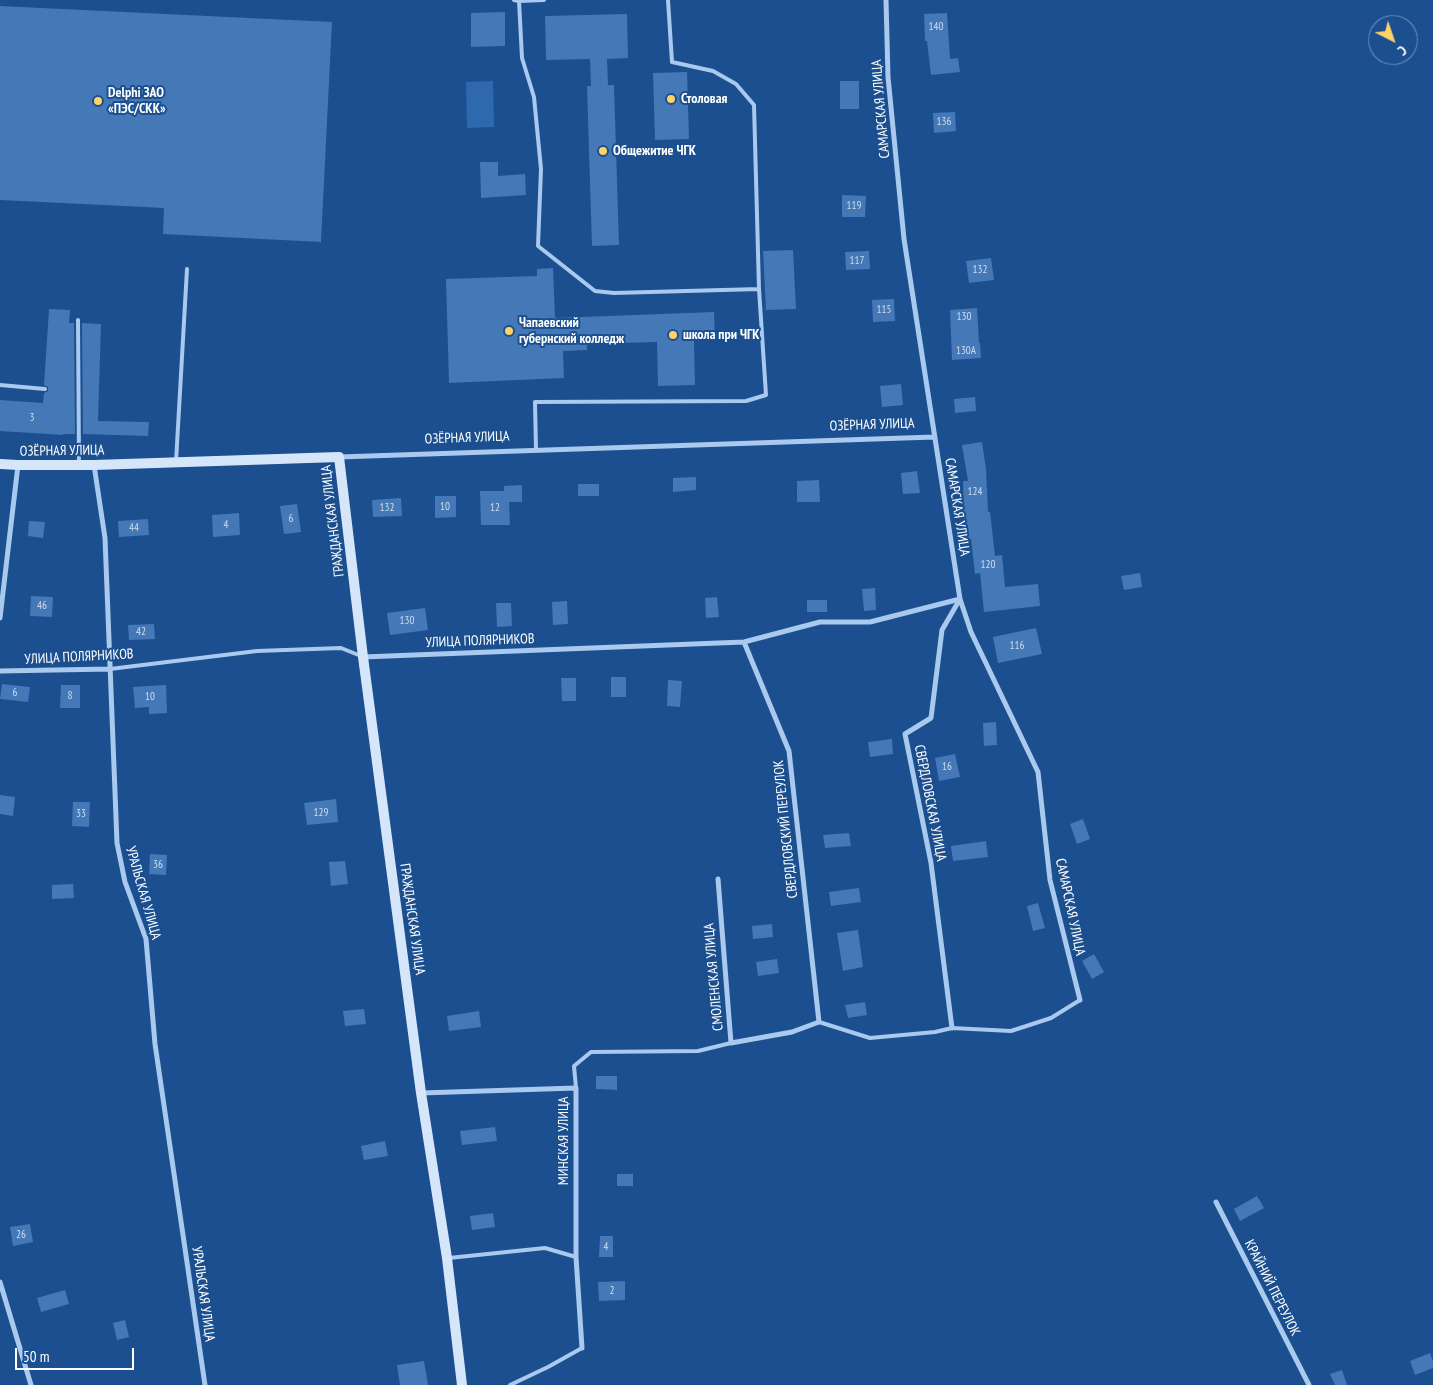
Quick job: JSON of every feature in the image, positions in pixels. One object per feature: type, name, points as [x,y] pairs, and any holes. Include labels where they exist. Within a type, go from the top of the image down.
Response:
[{"type":"street","name":"САМАРСКАЯ УЛИЦА","points":[[886,0],[888,77],[904,239],[960,599],[970,632],[1038,772],[1050,880],[1080,1000]]},
{"type":"street","name":"ОЗЁРНАЯ УЛИЦА","points":[[0,464],[18,466],[79,465],[934,437]]},
{"type":"street","name":"ГРАЖДАНСКАЯ УЛИЦА","points":[[339,456],[363,657],[421,1092],[447,1258],[462,1385]]},
{"type":"street","name":"УРАЛЬСКАЯ УЛИЦА","points":[[94,464],[105,538],[117,843],[125,882],[146,939],[155,1044],[205,1385]]},
{"type":"street","points":[[0,618],[18,466]]},
{"type":"street","name":"УЛИЦА ПОЛЯРНИКОВ","points":[[363,657],[744,642],[820,622],[870,622],[960,599]]},
{"type":"street","name":"СВЕРДЛОВСКАЯ УЛИЦА","points":[[952,1028],[931,863],[905,734],[931,718],[942,630],[960,599]]},
{"type":"street","name":"СВЕРДЛОВСКИЙ ПЕРЕУЛОК","points":[[744,642],[789,751],[819,1022]]},
{"type":"street","name":"УЛИЦА ПОЛЯРНИКОВ","points":[[0,671],[110,669]]},
{"type":"street","name":"СМОЛЕНСКАЯ УЛИЦА","points":[[718,879],[731,1043],[792,1032],[819,1022]]},
{"type":"street","name":"МИНСКАЯ УЛИЦА","points":[[421,1092],[576,1088],[576,1257],[582,1348]]},
{"type":"street","name":"КРАЙНИЙ ПЕРЕУЛОК","points":[[1216,1202],[1309,1385]]},
{"type":"street","points":[[0,1282],[31,1385]]},
{"type":"lane","points":[[544,0],[516,0],[522,58],[534,97],[541,169],[538,246],[596,291],[614,293],[759,290]]},
{"type":"lane","points":[[536,450],[536,402],[746,401],[766,395],[759,290],[754,105],[736,84],[712,71],[672,62],[668,0]]},
{"type":"lane","points":[[176,462],[187,269]]},
{"type":"lane","points":[[78,320],[79,465]]},
{"type":"lane","points":[[0,384],[45,389]]},
{"type":"lane","name":"УЛИЦА ПОЛЯРНИКОВ","points":[[110,669],[257,651],[341,648],[363,657]]},
{"type":"lane","points":[[819,1022],[870,1038],[935,1032],[952,1028],[1011,1030],[1051,1018],[1080,1000]]},
{"type":"lane","points":[[576,1088],[574,1066],[592,1052],[698,1051],[731,1043]]},
{"type":"lane","points":[[447,1258],[544,1248],[576,1257]]},
{"type":"lane","points":[[510,1385],[582,1348]]},
{"type":"shaded area","points":[[493,81],[494,127],[467,128],[466,82]]},
{"type":"building","points":[[0,6],[332,22],[321,242],[163,234],[164,208],[0,200]]},
{"type":"building","points":[[505,12],[505,46],[471,47],[471,13]]},
{"type":"building","points":[[947,13],[950,59],[958,58],[960,72],[931,75],[927,41],[925,41],[924,14]]},
{"type":"building","points":[[627,14],[628,58],[607,59],[608,85],[614,85],[619,245],[592,246],[587,86],[591,86],[590,59],[546,60],[545,16]]},
{"type":"building","name":"Столовая","points":[[687,72],[689,139],[655,140],[653,73]]},
{"type":"building","points":[[840,81],[859,81],[859,109],[840,109]]},
{"type":"building","points":[[955,112],[956,131],[934,133],[933,113]]},
{"type":"building","points":[[480,162],[498,162],[498,176],[525,174],[526,195],[481,198]]},
{"type":"building","points":[[842,195],[866,196],[865,217],[842,217]]},
{"type":"building","points":[[793,250],[796,309],[766,310],[763,251]]},
{"type":"building","points":[[869,251],[870,269],[846,270],[845,252]]},
{"type":"building","points":[[991,258],[994,280],[969,283],[966,261]]},
{"type":"building","points":[[553,268],[555,318],[714,312],[715,339],[694,340],[695,385],[658,386],[657,342],[587,344],[587,350],[563,351],[564,378],[449,383],[446,279],[537,276],[537,269]]},
{"type":"building","points":[[894,299],[895,321],[873,322],[872,300]]},
{"type":"building","points":[[977,308],[981,358],[952,360],[950,310]]},
{"type":"building","points":[[49,309],[70,310],[69,323],[74,323],[75,434],[0,431],[0,400],[43,403],[44,393],[48,391],[48,387],[44,385]]},
{"type":"building","points":[[82,323],[101,324],[98,421],[149,422],[148,436],[83,434]]},
{"type":"building","points":[[901,384],[903,405],[882,407],[880,386]]},
{"type":"building","points":[[975,397],[976,411],[955,413],[954,399]]},
{"type":"building","points":[[982,442],[986,469],[988,512],[990,512],[995,556],[1002,555],[1005,587],[1038,584],[1040,606],[984,612],[980,573],[975,574],[971,539],[966,540],[963,515],[963,481],[968,481],[962,445]]},
{"type":"building","points":[[917,471],[920,493],[903,494],[901,473]]},
{"type":"building","points":[[696,477],[696,490],[673,492],[673,478]]},
{"type":"building","points":[[819,480],[820,502],[797,502],[797,481]]},
{"type":"building","points":[[578,484],[599,484],[599,496],[578,496]]},
{"type":"building","points":[[522,485],[522,502],[509,502],[510,525],[481,525],[480,491],[504,491],[504,486]]},
{"type":"building","points":[[435,496],[456,496],[456,517],[435,518]]},
{"type":"building","points":[[401,498],[402,516],[373,517],[372,500]]},
{"type":"building","points":[[297,504],[301,532],[284,534],[280,506]]},
{"type":"building","points":[[239,513],[240,535],[213,537],[212,515]]},
{"type":"building","points":[[148,519],[149,535],[119,537],[118,521]]},
{"type":"building","points":[[29,521],[45,522],[43,538],[28,536]]},
{"type":"building","points":[[1140,573],[1142,587],[1124,590],[1121,576]]},
{"type":"building","points":[[875,588],[876,610],[864,611],[862,589]]},
{"type":"building","points":[[31,596],[53,597],[52,617],[30,616]]},
{"type":"building","points":[[717,597],[719,617],[706,618],[705,598]]},
{"type":"building","points":[[807,600],[827,600],[827,612],[807,612]]},
{"type":"building","points":[[567,601],[568,624],[553,625],[552,602]]},
{"type":"building","points":[[496,603],[511,603],[512,626],[497,627]]},
{"type":"building","points":[[425,608],[428,630],[390,635],[387,613]]},
{"type":"building","points":[[154,624],[155,639],[129,640],[128,625]]},
{"type":"building","points":[[1036,628],[1042,654],[998,663],[993,637]]},
{"type":"building","points":[[611,677],[626,677],[626,697],[611,697]]},
{"type":"building","points":[[561,678],[576,678],[576,701],[562,701]]},
{"type":"building","points":[[668,680],[682,681],[680,707],[667,706]]},
{"type":"building","points":[[2,684],[30,687],[28,702],[0,699]]},
{"type":"building","points":[[61,685],[80,685],[80,708],[60,708]]},
{"type":"building","points":[[166,685],[167,713],[149,714],[149,707],[135,708],[133,687]]},
{"type":"building","points":[[996,722],[997,745],[984,746],[983,723]]},
{"type":"building","points":[[892,739],[893,754],[870,757],[868,742]]},
{"type":"building","points":[[955,754],[960,777],[939,781],[935,758]]},
{"type":"building","points":[[0,795],[15,797],[13,816],[0,814]]},
{"type":"building","points":[[336,799],[338,822],[307,825],[304,803]]},
{"type":"building","points":[[73,802],[90,802],[89,827],[72,826]]},
{"type":"building","points":[[1083,819],[1090,839],[1077,844],[1070,824]]},
{"type":"building","points":[[849,833],[851,846],[825,848],[823,835]]},
{"type":"building","points":[[986,841],[988,857],[953,861],[951,846]]},
{"type":"building","points":[[150,854],[167,855],[166,875],[149,874]]},
{"type":"building","points":[[345,861],[348,884],[331,886],[329,862]]},
{"type":"building","points":[[73,884],[74,898],[52,899],[52,885]]},
{"type":"building","points":[[859,888],[861,902],[831,906],[829,892]]},
{"type":"building","points":[[1038,903],[1045,928],[1033,931],[1027,906]]},
{"type":"building","points":[[772,924],[773,937],[753,939],[752,926]]},
{"type":"building","points":[[858,930],[863,967],[843,971],[837,933]]},
{"type":"building","points":[[1094,954],[1104,972],[1092,979],[1082,961]]},
{"type":"building","points":[[777,959],[779,973],[758,976],[756,962]]},
{"type":"building","points":[[865,1002],[867,1015],[848,1018],[845,1005]]},
{"type":"building","points":[[364,1009],[366,1024],[345,1026],[343,1011]]},
{"type":"building","points":[[479,1011],[481,1027],[449,1031],[447,1016]]},
{"type":"building","points":[[596,1076],[617,1076],[617,1090],[596,1089]]},
{"type":"building","points":[[495,1127],[497,1141],[462,1145],[460,1131]]},
{"type":"building","points":[[385,1141],[388,1156],[364,1160],[361,1146]]},
{"type":"building","points":[[617,1174],[633,1174],[633,1186],[617,1186]]},
{"type":"building","points":[[1257,1196],[1264,1208],[1240,1221],[1234,1209]]},
{"type":"building","points":[[493,1213],[495,1227],[472,1230],[470,1216]]},
{"type":"building","points":[[30,1224],[33,1242],[13,1246],[10,1227]]},
{"type":"building","points":[[600,1236],[613,1236],[613,1257],[599,1257]]},
{"type":"building","points":[[625,1281],[625,1300],[599,1301],[598,1282]]},
{"type":"building","points":[[65,1290],[69,1304],[41,1312],[37,1298]]},
{"type":"building","points":[[125,1320],[129,1337],[117,1340],[113,1323]]},
{"type":"building","points":[[1430,1353],[1433,1368],[1415,1375],[1410,1361]]},
{"type":"building","points":[[424,1361],[428,1385],[400,1385],[397,1365]]},
{"type":"building","points":[[1342,1370],[1347,1385],[1335,1385],[1330,1374]]},
{"type":"place","name":"Столовая","points":[[671,99]]},
{"type":"place","name":"Delphi ЗАО «ПЭС/СКК»","points":[[98,101]]},
{"type":"place","name":"Общежитие ЧГК","points":[[603,151]]},
{"type":"place","name":"Чапаевский губернский колледж","points":[[509,331]]},
{"type":"place","name":"школа при ЧГК","points":[[673,335]]}]
